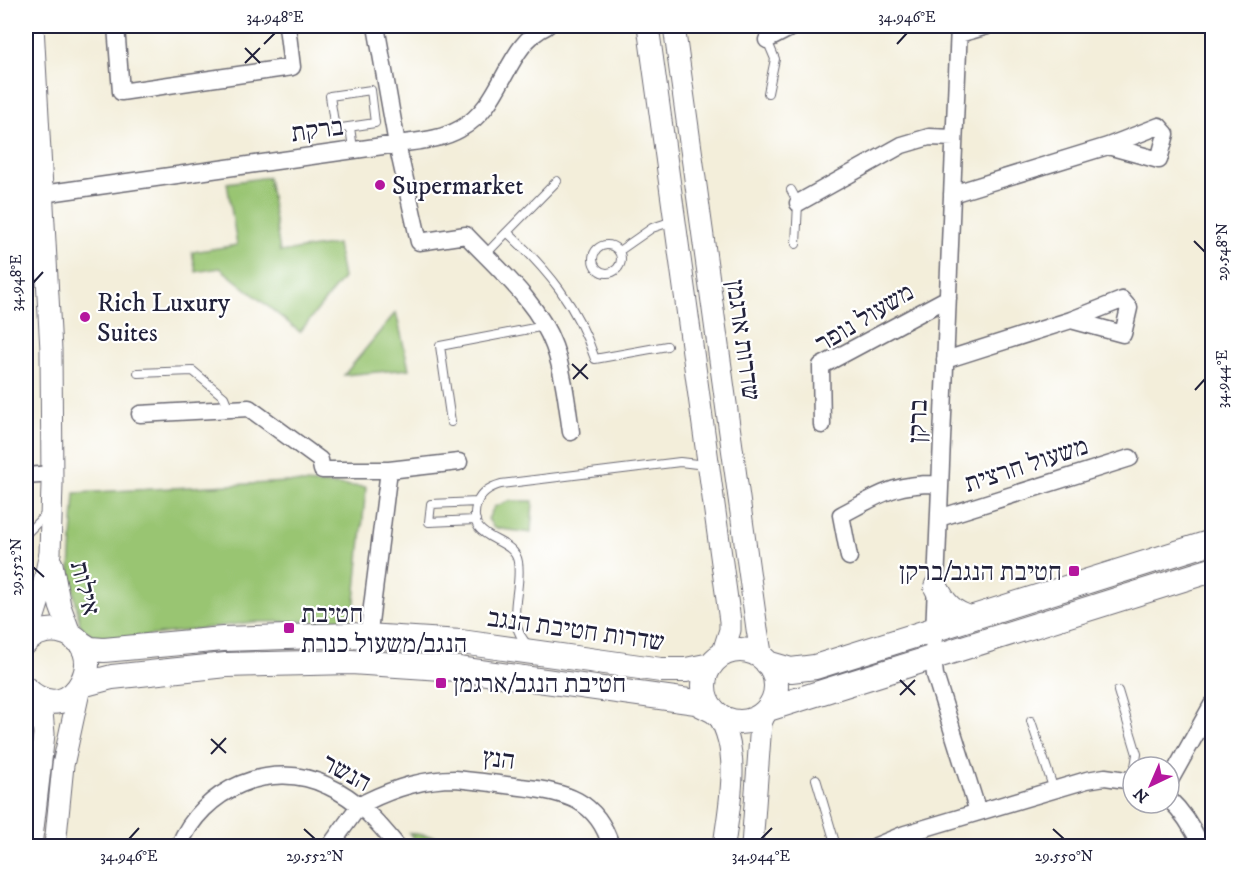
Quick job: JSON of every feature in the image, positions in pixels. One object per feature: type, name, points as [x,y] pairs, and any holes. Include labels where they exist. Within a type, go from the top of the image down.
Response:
[{"type":"main road","points":[[715,712],[706,701],[704,687],[706,673],[717,660],[732,651],[746,651],[785,669],[809,669],[1212,542]]},
{"type":"main road","points":[[767,710],[1212,570]]},
{"type":"main road","points":[[936,587],[945,604],[953,611],[970,618]]},
{"type":"main road","name":"שדרות חטיבת הנגב","points":[[26,642],[45,631],[58,631],[90,649],[104,650],[246,638],[311,635],[369,636],[461,642],[662,670],[686,670],[717,660]]},
{"type":"main road","points":[[28,691],[46,700],[60,700],[72,695],[81,686],[87,672],[87,665],[85,652],[74,638]]},
{"type":"main road","points":[[81,686],[112,677],[225,665],[365,663],[436,667],[521,676],[690,701],[727,720],[741,723],[754,720],[767,710],[774,699],[777,686],[774,672],[766,661]]},
{"type":"street","name":"אילות","points":[[26,642],[42,591],[50,554],[52,474],[51,350],[33,26]]},
{"type":"street","points":[[116,26],[121,92],[292,67],[287,26]]},
{"type":"street","points":[[376,26],[397,144],[419,242],[466,235],[521,293],[545,326],[558,358],[571,432]]},
{"type":"street","name":"ברקת","points":[[42,194],[447,135],[468,124],[492,99],[526,41],[538,30],[547,26]]},
{"type":"street","name":"שדרות ארגמן","points":[[648,26],[730,621],[730,630],[717,660]]},
{"type":"street","name":"שדרות ארגמן","points":[[674,26],[757,629],[761,653],[766,661]]},
{"type":"street","points":[[767,40],[794,26]]},
{"type":"street","points":[[959,30],[987,26]]},
{"type":"street","name":"ברקן","points":[[959,30],[933,658],[935,675],[978,812]]},
{"type":"street","points":[[794,197],[902,145],[929,137],[954,138]]},
{"type":"street","points":[[952,194],[1108,146]]},
{"type":"street","name":"משעול נופר","points":[[822,425],[820,366],[948,298]]},
{"type":"street","points":[[945,360],[1071,320]]},
{"type":"street","points":[[140,414],[249,408],[320,460],[322,470],[389,470],[459,462]]},
{"type":"street","name":"משעול חרצית","points":[[939,518],[1130,458]]},
{"type":"street","points":[[365,663],[389,470]]},
{"type":"street","points":[[26,476],[52,474]]},
{"type":"street","points":[[849,557],[841,514],[888,489],[915,484],[940,484]]},
{"type":"street","name":"אילות","points":[[50,554],[57,595],[74,638]]},
{"type":"street","points":[[55,846],[63,765],[81,686]]},
{"type":"street","points":[[28,691],[42,712],[44,734],[31,846]]},
{"type":"street","points":[[1181,761],[1212,705]]},
{"type":"street","points":[[752,846],[761,723],[767,710]]},
{"type":"street","points":[[715,712],[727,734],[731,764],[731,790],[724,846]]},
{"type":"street","name":"הנשר","points":[[179,846],[195,818],[210,802],[233,787],[257,778],[280,775],[304,777],[327,785],[349,797],[369,814],[397,846]]},
{"type":"street","points":[[876,846],[915,839],[978,812],[1087,780],[1121,776]]},
{"type":"street","name":"הנץ","points":[[360,806],[398,788],[441,778],[549,790],[566,794],[592,811],[601,823],[611,846]]},
{"type":"street","points":[[330,846],[360,806]]},
{"type":"street","points":[[1181,811],[1201,846]]},
{"type":"lane","points":[[767,40],[775,59],[768,93]]},
{"type":"lane","points":[[371,90],[375,123],[350,127],[335,129],[330,96],[371,90]]},
{"type":"lane","points":[[350,127],[353,149]]},
{"type":"lane","points":[[485,255],[557,181]]},
{"type":"lane","points":[[794,197],[795,244]]},
{"type":"lane","points":[[619,251],[652,228],[674,220]]},
{"type":"lane","points":[[507,232],[535,259],[560,289],[581,321],[595,358],[666,346]]},
{"type":"lane","points":[[451,422],[440,346],[545,326]]},
{"type":"lane","points":[[138,373],[193,370],[224,397],[230,409]]},
{"type":"lane","points":[[541,652],[526,644],[515,623],[514,608],[519,571],[515,554],[508,547],[485,535],[476,520],[477,502],[482,494],[490,487],[501,484],[680,462],[697,464],[709,472]]},
{"type":"lane","points":[[476,520],[429,522],[431,504],[477,502]]},
{"type":"lane","points":[[26,534],[51,509]]},
{"type":"lane","points":[[1118,691],[1137,755]]},
{"type":"lane","points":[[1032,721],[1054,790]]},
{"type":"lane","points":[[816,779],[836,846]]},
{"type":"green space","points":[[268,177],[280,252],[337,244],[343,278],[300,332],[220,268],[196,272],[192,252],[237,245],[227,183]]},
{"type":"green space","points":[[396,312],[409,369],[344,375]]},
{"type":"green space","points":[[288,482],[366,487],[354,611],[347,621],[253,622],[115,640],[96,636],[87,632],[80,625],[70,570],[75,493]]},
{"type":"green space","points":[[509,501],[533,501],[531,533],[494,528],[488,519],[494,507]]},
{"type":"green space","points":[[409,833],[504,846],[420,846]]},
{"type":"place","name":"Supermarket","points":[[380,185]]},
{"type":"place","name":"Rich Luxury Suites","points":[[85,317]]},
{"type":"place","name":"חטיבת הנגב/ברקן","points":[[1074,571]]},
{"type":"place","name":"חטיבת הנגב/משעול כנרת","points":[[289,628]]},
{"type":"place","name":"חטיבת הנגב/ארגמן","points":[[441,683]]}]
